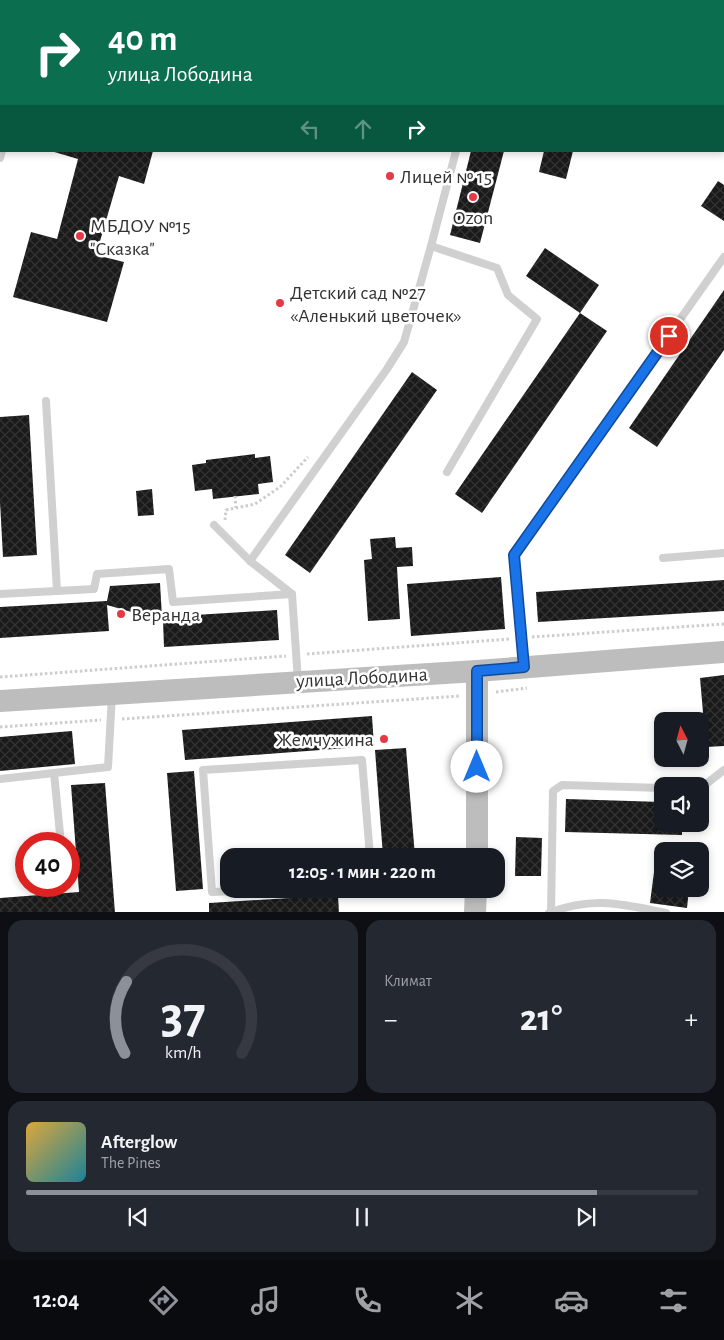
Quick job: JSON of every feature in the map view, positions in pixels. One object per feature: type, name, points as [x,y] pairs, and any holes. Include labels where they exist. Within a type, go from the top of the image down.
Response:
[{"type":"street","name":"улица Лободина","points":[[0,701],[298,680],[477,671],[527,677],[724,652]]},
{"type":"street","points":[[477,671],[477,848]]},
{"type":"street","points":[[475,912],[476,898]]},
{"type":"lane","points":[[250,561],[404,342],[456,152]]},
{"type":"lane","points":[[431,246],[497,268],[508,295],[537,319],[447,472]]},
{"type":"lane","points":[[527,677],[521,638],[514,555],[724,257]]},
{"type":"lane","points":[[46,400],[57,591]]},
{"type":"lane","points":[[214,525],[250,561],[292,594],[298,680]]},
{"type":"lane","points":[[663,558],[724,553]]},
{"type":"lane","points":[[0,594],[94,588],[97,574],[169,570],[173,602],[292,594]]},
{"type":"lane","points":[[0,779],[108,768],[112,693]]},
{"type":"lane","points":[[220,892],[212,892],[203,770],[362,760],[369,848]]},
{"type":"lane","points":[[709,782],[724,770]]},
{"type":"lane","points":[[54,773],[60,832]]},
{"type":"lane","points":[[654,788],[562,785],[553,791],[550,912],[571,904],[612,902],[666,912]]},
{"type":"path","points":[[224,535],[226,510],[255,504],[280,487],[315,449]]},
{"type":"path","points":[[235,496],[236,508]]},
{"type":"path","points":[[0,677],[724,624]]},
{"type":"path","points":[[0,727],[477,695],[527,677]]},
{"type":"building","name":"МБДОУ №15 \"Сказка\"","points":[[54,152],[153,152],[144,184],[119,176],[96,255],[124,262],[107,322],[13,297],[31,232],[57,239],[78,159]]},
{"type":"building","points":[[471,152],[504,152],[480,243],[450,235]]},
{"type":"building","points":[[544,152],[573,152],[566,179],[539,172]]},
{"type":"building","points":[[718,181],[724,185],[724,221],[701,206]]},
{"type":"building","points":[[545,248],[599,285],[580,313],[526,276]]},
{"type":"building","points":[[724,290],[724,350],[657,447],[629,428]]},
{"type":"building","points":[[580,313],[607,331],[482,513],[455,494]]},
{"type":"building","points":[[412,372],[437,390],[310,573],[285,555]]},
{"type":"building","points":[[29,415],[37,555],[3,557],[0,502],[0,417]]},
{"type":"building","points":[[255,454],[255,458],[270,456],[273,482],[258,484],[259,494],[213,499],[212,489],[195,491],[192,465],[206,463],[206,460]]},
{"type":"building","points":[[152,489],[154,515],[138,516],[136,491]]},
{"type":"building","points":[[395,537],[396,548],[412,547],[413,566],[397,567],[400,619],[368,621],[364,560],[372,559],[370,539]]},
{"type":"building","points":[[501,577],[505,629],[411,636],[407,584]]},
{"type":"building","points":[[724,580],[724,611],[538,622],[536,592]]},
{"type":"building","points":[[160,583],[162,617],[277,610],[279,640],[164,647],[163,621],[107,605],[109,631],[0,638],[0,607],[107,601],[110,586]]},
{"type":"building","points":[[724,675],[724,746],[709,747],[709,712],[703,712],[700,678]]},
{"type":"building","points":[[372,716],[374,746],[185,760],[182,730]]},
{"type":"building","points":[[72,731],[75,764],[0,771],[0,737]]},
{"type":"building","points":[[406,748],[414,848],[382,848],[375,750]]},
{"type":"building","points":[[194,771],[203,889],[176,891],[167,773]]},
{"type":"building","points":[[105,783],[115,912],[0,912],[0,898],[80,897],[80,832],[75,832],[71,785]]},
{"type":"building","points":[[566,799],[654,802],[654,832],[682,832],[682,835],[565,832]]},
{"type":"building","points":[[516,837],[542,838],[541,876],[515,876]]},
{"type":"building","points":[[654,872],[654,897],[688,897],[687,908],[650,903]]},
{"type":"building","points":[[290,898],[338,898],[339,912],[209,912],[209,903]]},
{"type":"place","name":"Лицей № 15","points":[[390,176]]},
{"type":"place","name":"Ozon","points":[[473,197]]},
{"type":"place","name":"МБДОУ №15 \"Сказка\"","points":[[80,236]]},
{"type":"place","name":"Детский сад №27 «Аленький цветочек»","points":[[280,303]]},
{"type":"place","name":"Веранда","points":[[121,614]]},
{"type":"place","name":"Жемчужина","points":[[384,739]]},
{"type":"route","points":[[477,767],[477,671],[524,667],[514,555],[669,336]]}]
